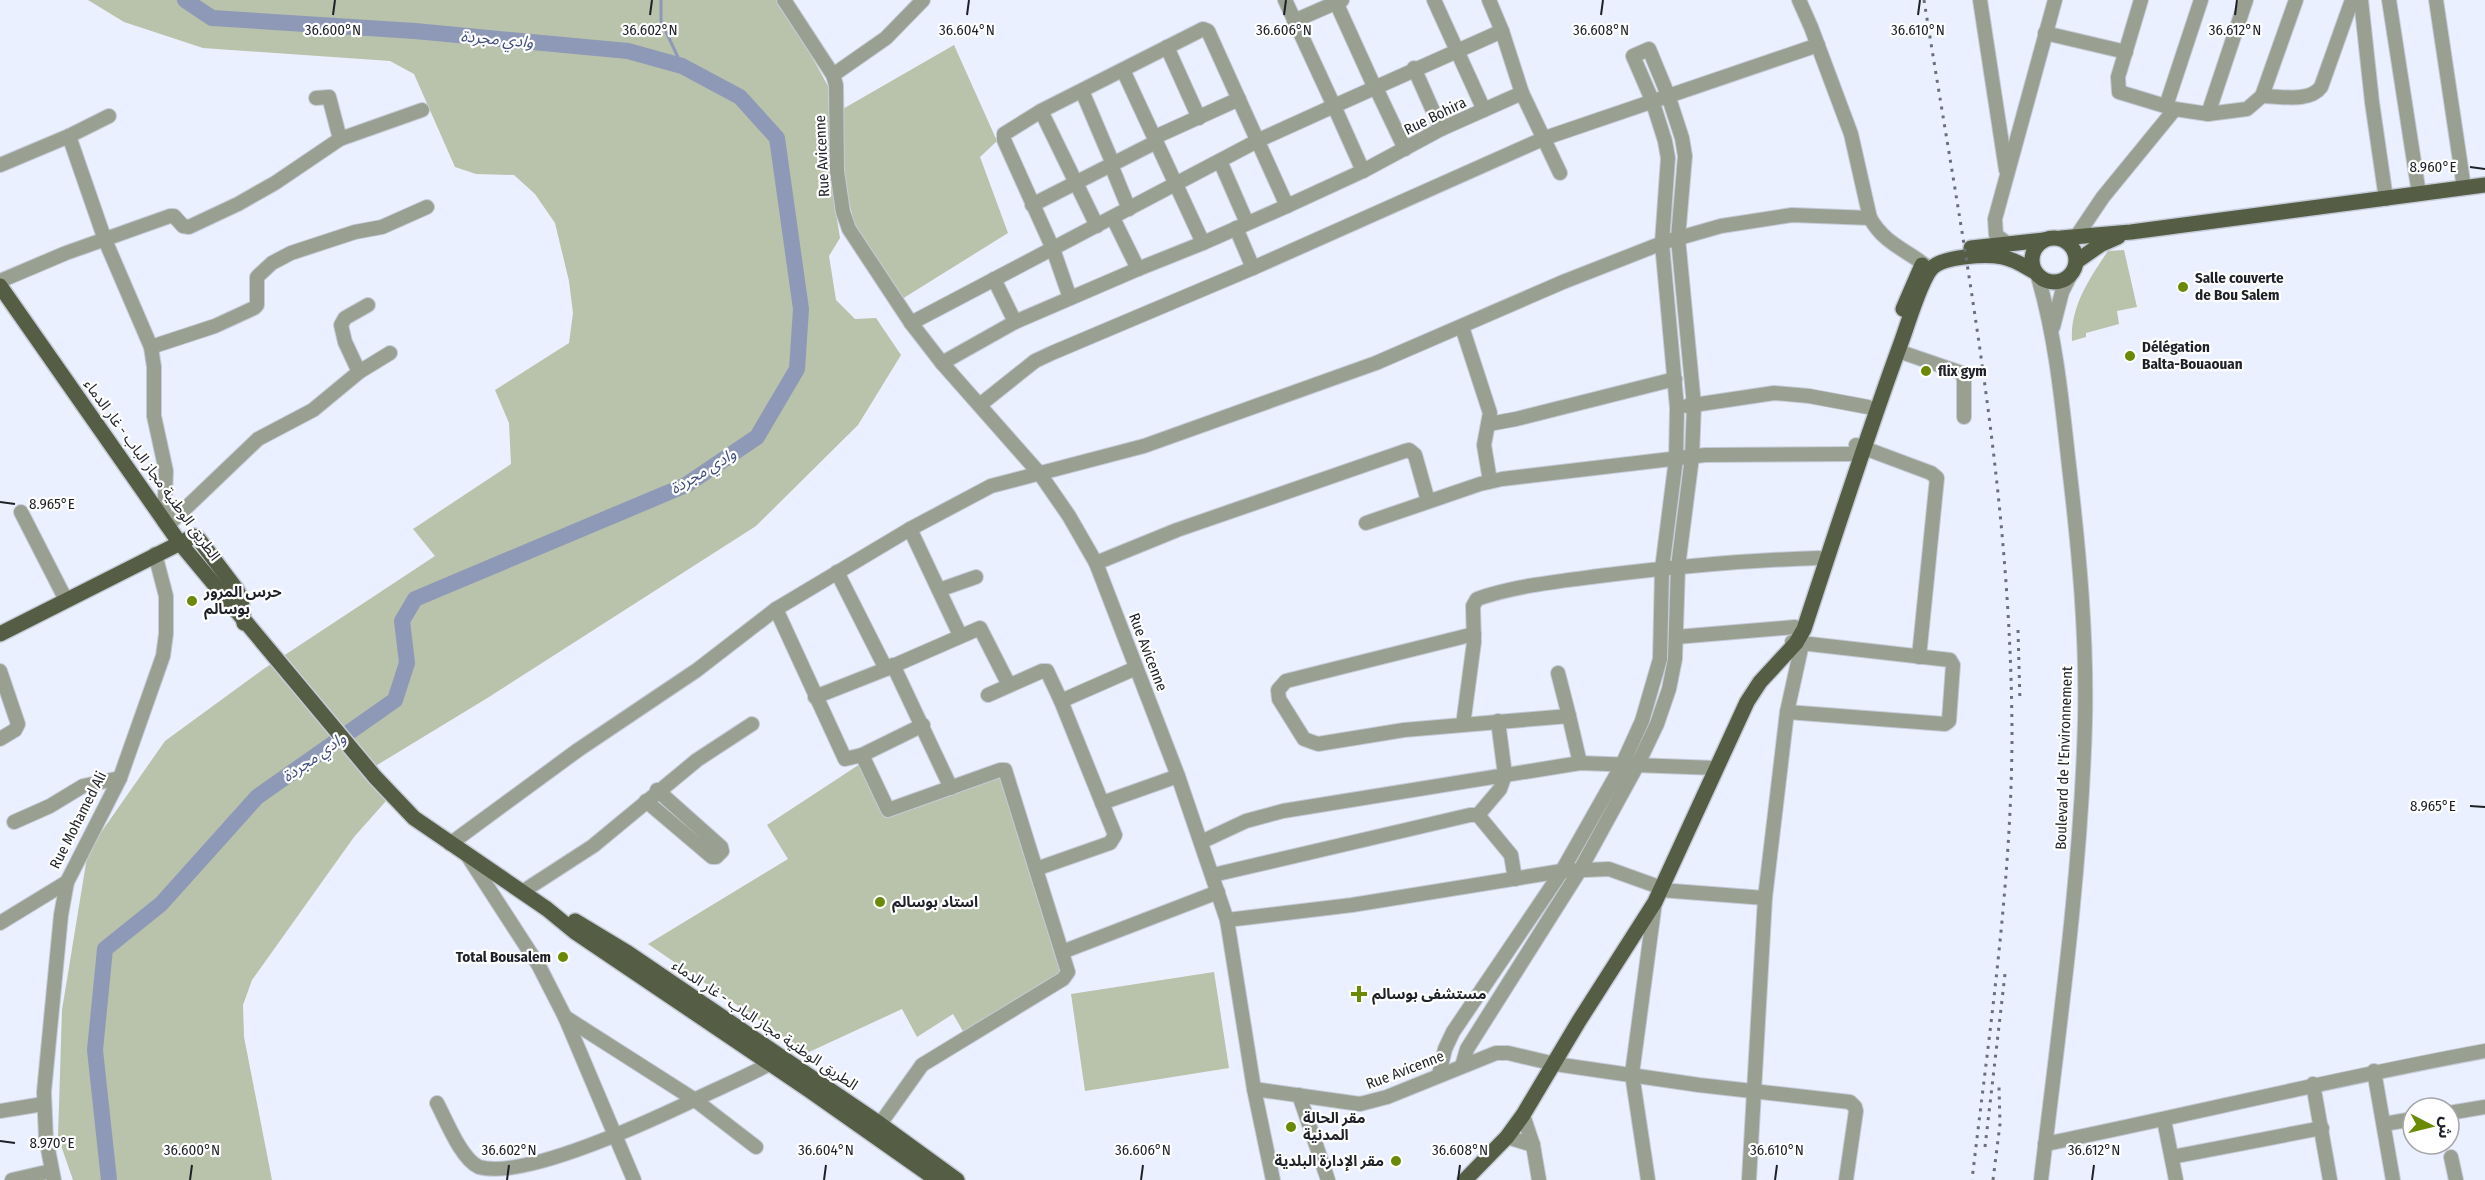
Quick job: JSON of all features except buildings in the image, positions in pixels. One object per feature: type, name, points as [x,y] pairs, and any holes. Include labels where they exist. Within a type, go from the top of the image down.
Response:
[{"type":"main road","points":[[1793,642],[1857,449],[1898,351],[1931,257],[1963,249],[2131,232],[2485,185]]},
{"type":"main road","points":[[1465,1180],[1507,1137],[1555,1064],[1579,1021],[1659,893],[1747,702],[1760,682],[1804,629],[1868,408],[1911,286],[1927,266],[1983,255],[2016,261],[2036,275],[2056,282],[2064,280],[2100,245],[2131,232]]},
{"type":"main road","points":[[2069,237],[2069,243],[2074,250],[2074,268]]},
{"type":"main road","points":[[2036,275],[2032,262],[2033,253],[2044,240]]},
{"type":"main road","name":"الطريق الوطنية مجاز الباب - غار الدماء","points":[[0,286],[179,542],[244,623],[375,777],[414,818],[547,909],[580,924],[644,972],[847,1110],[937,1180]]},
{"type":"main road","points":[[0,634],[179,542]]},
{"type":"main road","name":"الطريق الوطنية مجاز الباب - غار الدماء","points":[[847,1110],[880,1124],[956,1180]]},
{"type":"street","name":"Rue Avicenne","points":[[784,0],[833,75],[836,85],[837,171],[843,212],[858,244],[911,323],[942,363],[981,404],[1040,474],[1069,516],[1096,563],[1178,776],[1227,920],[1254,1089],[1360,1104],[1387,1097],[1496,1053],[1508,1053],[1555,1064],[1699,1085],[1850,1102],[1856,1111],[1846,1180]]},
{"type":"street","points":[[833,75],[886,38],[923,0]]},
{"type":"street","points":[[1285,0],[1363,171]]},
{"type":"street","points":[[1434,0],[1484,110]]},
{"type":"street","points":[[1489,0],[1502,31],[1522,93],[1560,173]]},
{"type":"street","points":[[1799,0],[1851,134],[1870,218],[1880,235],[1927,266]]},
{"type":"street","points":[[1980,0],[2007,176]]},
{"type":"street","points":[[2141,0],[2117,85],[2120,92],[2171,108],[2208,114],[2247,109],[2262,96],[2296,0]]},
{"type":"street","points":[[2069,237],[2103,197],[2171,108],[2201,0]]},
{"type":"street","points":[[2208,114],[2246,0]]},
{"type":"street","points":[[2262,96],[2309,96],[2317,92],[2321,87],[2352,0]]},
{"type":"street","points":[[2361,0],[2386,199]]},
{"type":"street","points":[[2389,0],[2419,195]]},
{"type":"street","points":[[2436,0],[2464,188]]},
{"type":"street","points":[[1294,21],[1338,1],[1374,86],[1405,149]]},
{"type":"street","points":[[2008,244],[1996,235],[1994,225],[2051,4]]},
{"type":"street","points":[[1070,298],[1053,249],[1004,137],[1007,132],[1041,111],[1167,47],[1206,30],[1259,140],[1287,206]]},
{"type":"street","points":[[911,323],[1259,140],[1414,68],[1502,31]]},
{"type":"street","points":[[2045,33],[2126,52]]},
{"type":"street","points":[[981,404],[1035,361],[1253,268],[1545,138],[1818,45]]},
{"type":"street","points":[[1167,47],[1199,118]]},
{"type":"street","points":[[1439,1076],[1445,1049],[1453,1032],[1562,871],[1622,765],[1642,721],[1660,659],[1662,569],[1676,459],[1677,408],[1662,243],[1668,158],[1652,100],[1633,56],[1649,49],[1668,96],[1682,138],[1685,156],[1678,238],[1694,405],[1692,457],[1678,567],[1675,659],[1669,689],[1657,724],[1637,766],[1580,870],[1467,1049],[1462,1066]]},
{"type":"street","points":[[1414,68],[1441,129]]},
{"type":"street","points":[[1123,70],[1203,243]]},
{"type":"street","points":[[1082,91],[1129,209]]},
{"type":"street","name":"Rue Bohira","points":[[942,363],[1015,322],[1287,206],[1363,171],[1441,129],[1522,93]]},
{"type":"street","points":[[316,98],[329,97],[340,139]]},
{"type":"street","points":[[1032,205],[1155,139],[1239,99]]},
{"type":"street","points":[[0,281],[35,265],[170,216],[174,216],[185,227],[196,224],[275,183],[340,139],[422,110]]},
{"type":"street","points":[[1041,111],[1097,226]]},
{"type":"street","points":[[0,165],[69,136],[109,116]]},
{"type":"street","points":[[69,136],[105,240],[152,347],[154,416],[166,471],[166,524]]},
{"type":"street","points":[[1220,161],[1242,226],[1253,268]]},
{"type":"street","points":[[152,347],[215,326],[255,308],[257,277],[272,262],[291,253],[355,232],[382,227],[427,207]]},
{"type":"street","points":[[450,844],[569,757],[697,670],[776,609],[910,530],[991,486],[1144,446],[1376,363],[1573,278],[1678,238],[1722,226],[1792,215],[1870,218]]},
{"type":"street","points":[[1113,218],[1138,269]]},
{"type":"street","points":[[2052,338],[2062,292],[2074,268]]},
{"type":"street","name":"Boulevard de l'Environnement","points":[[2036,275],[2052,338],[2062,405],[2082,595],[2085,719],[2076,869],[2041,1180]]},
{"type":"street","points":[[994,279],[1015,322]]},
{"type":"street","points":[[359,372],[345,342],[341,325],[345,318],[368,306]]},
{"type":"street","points":[[1462,327],[1490,413],[1484,445],[1490,481]]},
{"type":"street","points":[[1898,351],[1962,373],[1964,417]]},
{"type":"street","points":[[166,524],[258,439],[313,410],[359,372],[390,353]]},
{"type":"street","points":[[1489,424],[1675,378]]},
{"type":"street","points":[[1677,408],[1773,393],[1809,396],[1868,408]]},
{"type":"street","points":[[1366,523],[1490,481],[1692,457],[1857,449],[1931,473],[1936,478],[1919,657]]},
{"type":"street","points":[[1096,563],[1177,530],[1409,450],[1414,455],[1428,501]]},
{"type":"street","points":[[21,512],[66,600]]},
{"type":"street","points":[[910,530],[960,635]]},
{"type":"street","name":"Rue Mohamed Ali","points":[[53,1175],[44,1104],[57,945],[68,882],[120,778],[163,656],[166,634],[166,596],[155,554]]},
{"type":"street","points":[[1463,725],[1474,634],[1474,602],[1481,597],[1559,581],[1678,567],[1762,559],[1819,558]]},
{"type":"street","points":[[837,572],[923,725],[951,788]]},
{"type":"street","points":[[939,590],[976,577]]},
{"type":"street","points":[[776,609],[845,759],[862,755],[923,725]]},
{"type":"street","points":[[815,697],[977,628],[982,629],[1009,686]]},
{"type":"street","points":[[1474,634],[1286,681],[1278,690],[1279,699],[1304,739],[1318,744],[1404,730],[1569,716]]},
{"type":"street","points":[[1676,638],[1793,642],[1952,662],[1947,724],[1787,712]]},
{"type":"street","points":[[1749,1180],[1765,898],[1793,642]]},
{"type":"street","points":[[1061,701],[1136,668]]},
{"type":"street","points":[[0,670],[18,724],[15,730],[0,739]]},
{"type":"street","points":[[988,695],[1042,671],[1047,671],[1115,835],[1113,841],[1036,868]]},
{"type":"street","points":[[1558,673],[1580,763]]},
{"type":"street","points":[[1478,815],[1500,789],[1505,775],[1498,722]]},
{"type":"street","points":[[522,892],[593,846],[657,790],[697,760],[752,724]]},
{"type":"street","points":[[862,755],[886,810],[1005,770],[1068,972],[1064,979],[922,1065],[880,1124]]},
{"type":"street","points":[[1201,842],[1246,821],[1283,811],[1580,763],[1716,768]]},
{"type":"street","points":[[1102,803],[1178,776]]},
{"type":"street","points":[[14,822],[61,800],[83,786],[120,778]]},
{"type":"street","points":[[646,801],[712,857],[716,857],[722,851],[721,847],[657,790]]},
{"type":"street","points":[[1213,875],[1470,814],[1478,815],[1511,855],[1515,879]]},
{"type":"street","points":[[467,855],[539,966],[565,1017],[634,1180]]},
{"type":"street","points":[[1227,920],[1352,905],[1580,870],[1608,869],[1659,893],[1765,898]]},
{"type":"street","points":[[0,923],[68,882]]},
{"type":"street","points":[[1062,952],[1218,892]]},
{"type":"street","points":[[1648,1180],[1632,1074],[1659,893]]},
{"type":"street","points":[[565,1017],[694,1100],[756,1147]]},
{"type":"street","points":[[2045,1144],[2164,1120],[2374,1071],[2485,1051]]},
{"type":"street","points":[[436,1102],[469,1159],[476,1166],[486,1170],[524,1169],[542,1165],[616,1138],[775,1061]]},
{"type":"street","points":[[2374,1071],[2394,1180]]},
{"type":"street","points":[[2313,1084],[2330,1180]]},
{"type":"street","points":[[1254,1089],[1273,1180]]},
{"type":"street","points":[[1299,1095],[1328,1180]]},
{"type":"street","points":[[0,1112],[44,1104]]},
{"type":"street","points":[[2461,1111],[2485,1107]]},
{"type":"street","points":[[1523,1115],[1533,1145],[1539,1180]]},
{"type":"street","points":[[2164,1120],[2176,1180]]},
{"type":"street","points":[[2384,1124],[2401,1121]]},
{"type":"street","points":[[2172,1156],[2322,1128]]},
{"type":"street","points":[[1507,1137],[1533,1145]]},
{"type":"street","points":[[2451,1157],[2456,1180]]},
{"type":"street","points":[[12,1180],[53,1175]]},
{"type":"green space","points":[[88,0],[777,0],[800,35],[828,86],[832,188],[840,238],[829,256],[836,300],[855,319],[876,318],[901,355],[858,425],[756,526],[489,697],[364,773],[386,801],[354,837],[252,980],[243,1005],[244,1037],[272,1180],[73,1180],[58,1137],[62,1010],[88,851],[165,741],[265,668],[435,556],[413,529],[511,464],[509,423],[495,390],[569,343],[573,313],[569,281],[555,223],[535,194],[514,175],[476,174],[455,167],[414,74],[390,61],[203,48],[124,22]]},
{"type":"green space","points":[[954,45],[997,141],[980,157],[1008,233],[902,299],[855,226],[844,182],[841,110]]},
{"type":"green space","points":[[2124,250],[2137,307],[2117,311],[2119,324],[2086,333],[2086,337],[2072,341],[2074,317],[2088,283],[2108,251]]},
{"type":"green space","name":"استاد بوسالم","points":[[860,764],[886,818],[1002,777],[1064,970],[964,1033],[953,1014],[917,1037],[902,1009],[807,1053],[648,944],[788,859],[767,825]]},
{"type":"green space","points":[[1214,972],[1229,1068],[1085,1091],[1071,994]]},
{"type":"waterway","name":"وادي مجردة","points":[[109,1180],[95,1050],[105,949],[161,904],[257,797],[395,700],[407,663],[402,621],[415,599],[686,485],[757,437],[797,369],[801,309],[777,138],[740,97],[682,66],[628,51],[415,31],[212,18],[185,0]]},
{"type":"waterway","points":[[661,0],[661,21],[682,66]]},
{"type":"railway","points":[[1924,0],[1983,368],[2004,554],[2010,647],[2012,740],[2008,851],[1998,961],[1972,1180]]},
{"type":"railway","points":[[2018,630],[2020,702]]},
{"type":"railway","points":[[1985,1147],[2005,974]]},
{"type":"railway","points":[[1993,1180],[2000,1124],[1999,1087]]},
{"type":"place","name":"Salle couverte de Bou Salem","points":[[2183,287]]},
{"type":"place","name":"Délégation Balta-Bouaouan","points":[[2130,356]]},
{"type":"place","name":"flix gym","points":[[1926,371]]},
{"type":"place","name":"حرس المرور بوسالم","points":[[192,601]]},
{"type":"place","name":"استاد بوسالم","points":[[880,902]]},
{"type":"place","name":"Total Bousalem","points":[[563,957]]},
{"type":"place","name":"مستشفى بوسالم","points":[[1359,994]]},
{"type":"place","name":"مقر الحالة المدنية","points":[[1291,1127]]},
{"type":"place","name":"مقر الإدارة البلدية","points":[[1396,1161]]}]
